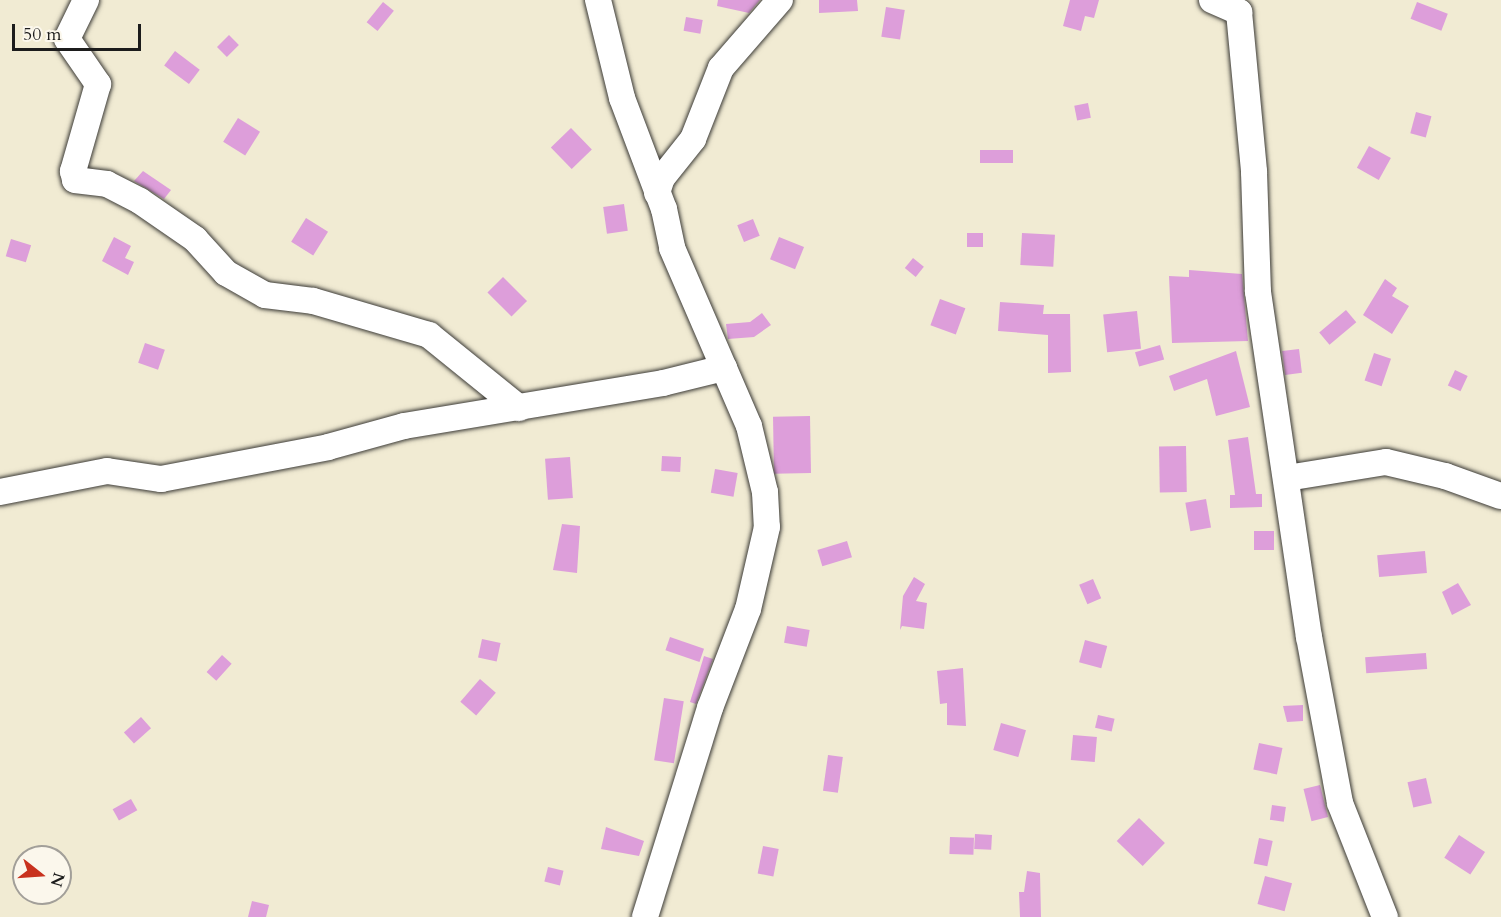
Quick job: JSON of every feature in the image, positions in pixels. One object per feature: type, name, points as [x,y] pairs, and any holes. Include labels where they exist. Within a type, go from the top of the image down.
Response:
[{"type":"street","points":[[86,0],[67,39],[98,84],[73,171],[75,180],[107,184],[140,201],[195,239],[226,273],[265,294],[313,301],[429,335],[519,408]]},
{"type":"street","points":[[598,0],[621,98],[657,193],[672,248],[749,426],[765,492],[767,527],[748,609],[710,708],[645,917]]},
{"type":"street","points":[[657,193],[662,178],[693,139],[721,68],[780,0]]},
{"type":"street","points":[[1212,0],[1239,6],[1254,172],[1258,292],[1310,637],[1340,803],[1385,917]]},
{"type":"street","points":[[0,492],[107,471],[161,479],[328,447],[404,426],[519,408],[724,368]]},
{"type":"street","points":[[1287,478],[1386,462],[1445,476],[1501,496]]},
{"type":"building","points":[[718,0],[760,0],[749,13],[717,6]]},
{"type":"building","points":[[819,0],[857,0],[858,11],[819,13]]},
{"type":"building","points":[[1070,0],[1099,0],[1094,18],[1085,16],[1081,31],[1063,26]]},
{"type":"building","points":[[383,2],[394,11],[378,31],[367,22]]},
{"type":"building","points":[[1417,2],[1448,14],[1441,31],[1411,19]]},
{"type":"building","points":[[886,7],[905,10],[900,40],[881,37]]},
{"type":"building","points":[[686,17],[703,20],[700,34],[684,31]]},
{"type":"building","points":[[229,35],[239,45],[227,57],[217,47]]},
{"type":"building","points":[[175,51],[200,70],[189,84],[164,65]]},
{"type":"building","points":[[1088,103],[1091,118],[1077,120],[1074,106]]},
{"type":"building","points":[[1416,112],[1431,116],[1426,137],[1410,133]]},
{"type":"building","points":[[238,118],[260,132],[245,156],[223,142]]},
{"type":"building","points":[[571,128],[592,150],[572,169],[551,147]]},
{"type":"building","points":[[1369,146],[1391,158],[1379,180],[1357,168]]},
{"type":"building","points":[[980,150],[1013,150],[1013,163],[980,163]]},
{"type":"building","points":[[143,171],[171,190],[164,199],[134,181]]},
{"type":"building","points":[[624,204],[628,231],[607,234],[603,207]]},
{"type":"building","points":[[306,218],[328,232],[313,256],[291,242]]},
{"type":"building","points":[[753,219],[760,236],[744,242],[737,225]]},
{"type":"building","points":[[967,233],[983,233],[983,247],[967,247]]},
{"type":"building","points":[[1022,233],[1055,235],[1053,267],[1020,265]]},
{"type":"building","points":[[114,237],[131,246],[125,258],[134,262],[128,275],[102,261]]},
{"type":"building","points":[[779,237],[804,247],[795,269],[770,259]]},
{"type":"building","points":[[11,239],[31,245],[26,262],[6,256]]},
{"type":"building","points":[[913,258],[924,267],[916,277],[905,268]]},
{"type":"building","points":[[1189,270],[1242,274],[1248,341],[1172,343],[1169,276],[1189,277]]},
{"type":"building","points":[[503,277],[527,301],[511,317],[487,293]]},
{"type":"building","points":[[1385,279],[1397,288],[1392,296],[1409,306],[1392,334],[1363,315]]},
{"type":"building","points":[[940,299],[965,308],[956,335],[930,325]]},
{"type":"building","points":[[1000,302],[1044,305],[1043,314],[1070,314],[1071,372],[1048,373],[1048,335],[998,331]]},
{"type":"building","points":[[1346,310],[1356,322],[1329,345],[1319,332]]},
{"type":"building","points":[[1137,311],[1141,349],[1107,352],[1103,315]]},
{"type":"building","points":[[762,313],[771,325],[754,337],[728,339],[726,324],[750,322]]},
{"type":"building","points":[[145,343],[165,350],[158,370],[138,363]]},
{"type":"building","points":[[1160,345],[1164,359],[1139,367],[1135,352]]},
{"type":"building","points":[[1299,349],[1302,373],[1285,375],[1282,351]]},
{"type":"building","points":[[1236,351],[1250,407],[1216,416],[1207,379],[1174,391],[1169,376]]},
{"type":"building","points":[[1374,353],[1391,359],[1382,386],[1365,380]]},
{"type":"building","points":[[1455,370],[1468,376],[1461,391],[1448,385]]},
{"type":"building","points":[[810,416],[811,473],[774,474],[773,417]]},
{"type":"building","points":[[1248,437],[1256,494],[1262,494],[1262,507],[1230,508],[1230,495],[1235,495],[1228,440]]},
{"type":"building","points":[[1159,446],[1186,446],[1187,492],[1160,492]]},
{"type":"building","points":[[662,456],[681,457],[680,472],[661,471]]},
{"type":"building","points":[[570,457],[573,498],[548,500],[545,459]]},
{"type":"building","points":[[715,469],[738,473],[733,497],[711,493]]},
{"type":"building","points":[[1206,499],[1211,528],[1190,531],[1185,503]]},
{"type":"building","points":[[562,524],[580,526],[577,573],[553,570]]},
{"type":"building","points":[[1254,531],[1274,531],[1274,550],[1254,550]]},
{"type":"building","points":[[847,541],[852,557],[822,566],[817,550]]},
{"type":"building","points":[[1425,551],[1427,573],[1379,577],[1377,555]]},
{"type":"building","points":[[914,577],[925,584],[916,601],[927,603],[924,629],[902,626],[900,630],[903,596]]},
{"type":"building","points":[[1093,579],[1101,598],[1087,604],[1079,585]]},
{"type":"building","points":[[1458,583],[1471,605],[1452,615],[1442,592]]},
{"type":"building","points":[[787,626],[810,630],[807,647],[784,643]]},
{"type":"building","points":[[670,637],[704,649],[699,662],[665,650]]},
{"type":"building","points":[[482,639],[501,643],[497,662],[478,658]]},
{"type":"building","points":[[1085,640],[1107,646],[1101,668],[1079,662]]},
{"type":"building","points":[[1426,653],[1427,669],[1366,673],[1365,657]]},
{"type":"building","points":[[222,655],[232,664],[216,681],[207,672]]},
{"type":"building","points":[[704,656],[713,659],[696,704],[690,702]]},
{"type":"building","points":[[963,668],[966,726],[947,725],[947,703],[940,704],[937,671]]},
{"type":"building","points":[[480,679],[496,693],[476,715],[460,702]]},
{"type":"building","points":[[664,698],[684,701],[674,763],[654,760]]},
{"type":"building","points":[[1303,705],[1303,721],[1287,722],[1283,706]]},
{"type":"building","points":[[1098,715],[1115,719],[1112,731],[1095,728]]},
{"type":"building","points":[[141,717],[151,728],[134,744],[124,732]]},
{"type":"building","points":[[1001,723],[1026,730],[1018,757],[993,750]]},
{"type":"building","points":[[1073,735],[1097,737],[1095,762],[1071,760]]},
{"type":"building","points":[[1259,743],[1282,748],[1277,774],[1253,769]]},
{"type":"building","points":[[828,755],[843,757],[838,793],[823,791]]},
{"type":"building","points":[[1426,778],[1432,803],[1413,808],[1407,782]]},
{"type":"building","points":[[1320,785],[1328,817],[1311,821],[1304,789]]},
{"type":"building","points":[[131,799],[137,810],[119,821],[113,809]]},
{"type":"building","points":[[1272,805],[1286,807],[1284,822],[1270,820]]},
{"type":"building","points":[[1139,818],[1165,843],[1143,866],[1117,841]]},
{"type":"building","points":[[606,827],[644,841],[639,856],[601,849]]},
{"type":"building","points":[[975,834],[992,835],[991,850],[974,849]]},
{"type":"building","points":[[1459,835],[1485,852],[1470,875],[1444,858]]},
{"type":"building","points":[[950,837],[974,838],[973,855],[949,854]]},
{"type":"building","points":[[1259,838],[1273,841],[1267,866],[1254,863]]},
{"type":"building","points":[[763,846],[779,849],[773,877],[758,873]]},
{"type":"building","points":[[548,867],[564,871],[560,885],[544,882]]},
{"type":"building","points":[[1027,871],[1040,873],[1041,917],[1020,917],[1019,892],[1024,892]]},
{"type":"building","points":[[1265,876],[1292,883],[1285,911],[1257,904]]},
{"type":"building","points":[[252,901],[269,905],[266,917],[248,917]]}]
